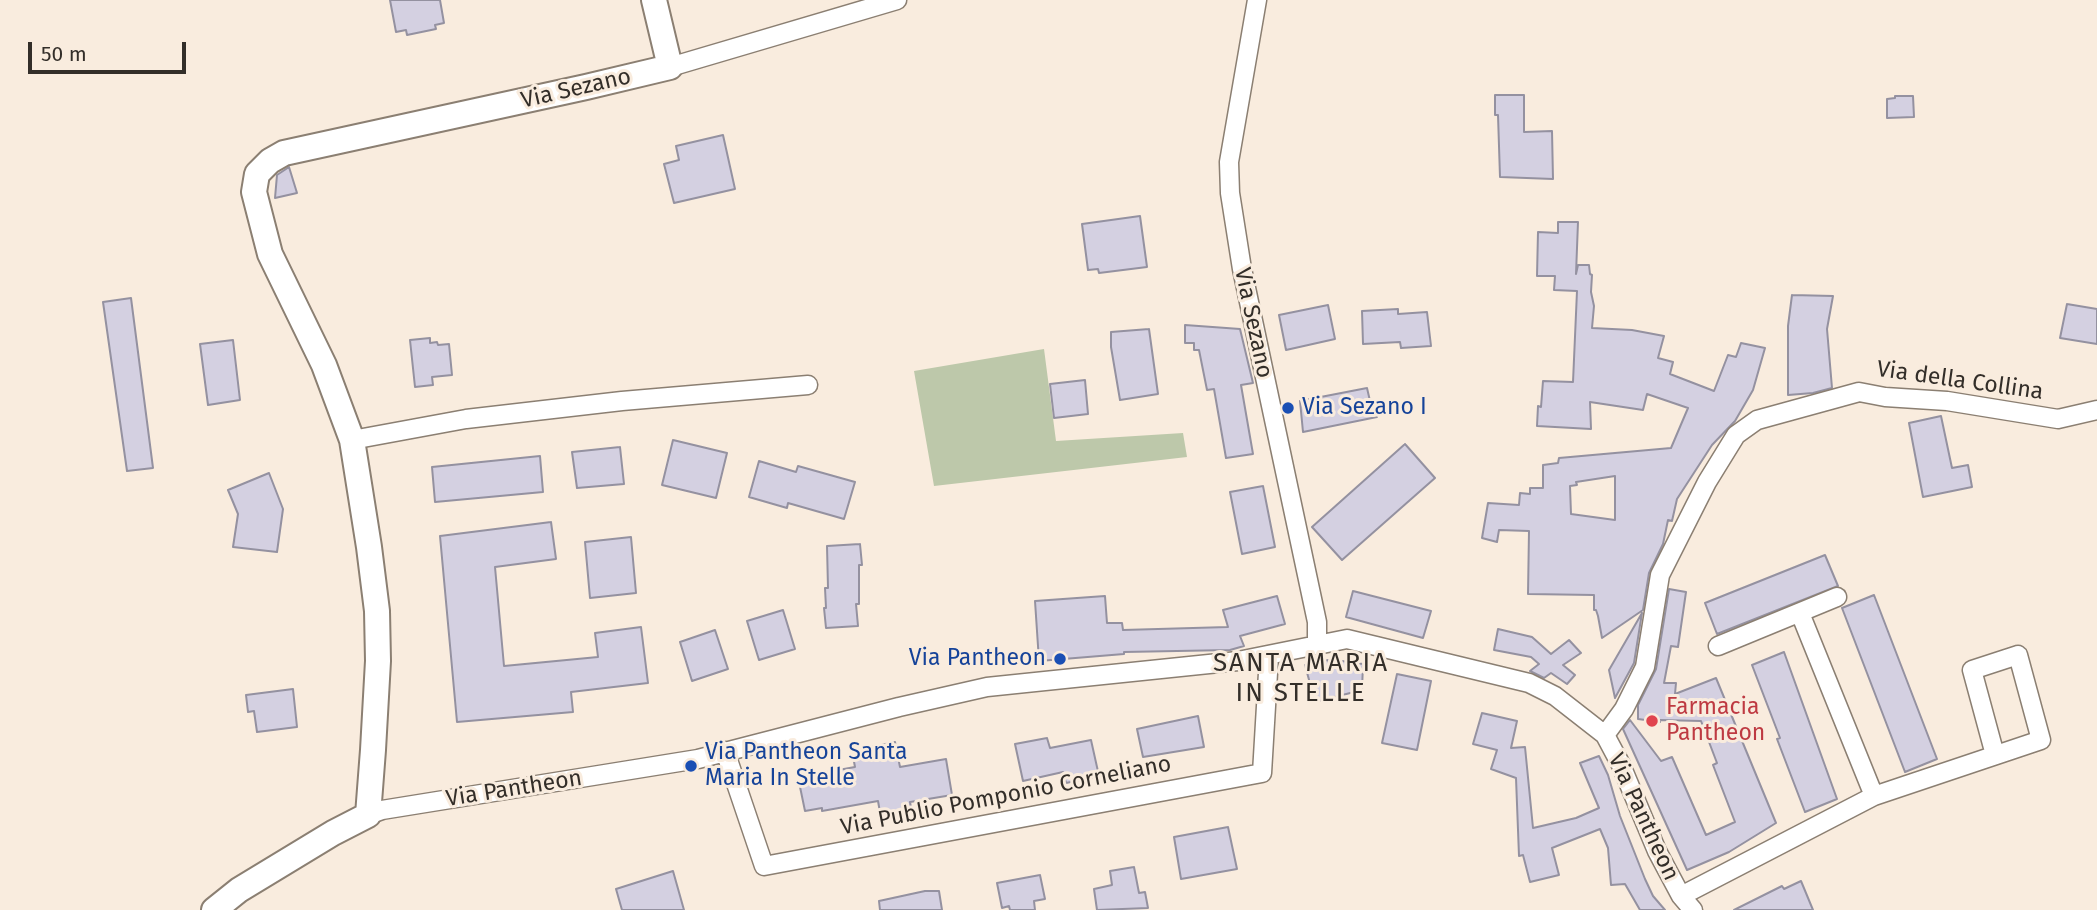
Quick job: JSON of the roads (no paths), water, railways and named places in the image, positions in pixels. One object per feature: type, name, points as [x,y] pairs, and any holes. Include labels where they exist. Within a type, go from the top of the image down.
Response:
[{"type":"street","points":[[654,0],[670,67]]},
{"type":"street","name":"Via Sezano","points":[[352,440],[324,365],[270,254],[254,192],[257,174],[270,161],[284,153],[670,67],[897,0]]},
{"type":"street","name":"Via Sezano","points":[[1257,0],[1229,162],[1230,193],[1242,269],[1317,622],[1317,644]]},
{"type":"street","points":[[214,910],[251,883],[368,815],[378,661],[376,611],[368,534],[352,440],[466,419],[622,401],[808,385]]},
{"type":"street","name":"Via della Collina","points":[[1605,735],[1624,709],[1645,667],[1660,575],[1707,482],[1736,435],[1757,420],[1859,392],[1885,397],[1947,401],[2058,419],[2097,410]]},
{"type":"street","points":[[1718,646],[1837,597]]},
{"type":"street","points":[[1800,613],[1874,796]]},
{"type":"street","name":"Via Pantheon","points":[[368,815],[382,810],[684,761],[987,687],[1269,656],[1348,639],[1529,683],[1555,696],[1605,735],[1621,765],[1657,851],[1687,903]]},
{"type":"street","points":[[1687,903],[1874,796],[2042,740],[2018,654],[1972,670],[1995,755]]},
{"type":"street","name":"Via Publio Pomponio Corneliano","points":[[724,751],[764,866],[1262,773],[1269,656]]},
{"type":"place","name":"Via Sezano I","points":[[1288,408]]},
{"type":"place","name":"Via Pantheon","points":[[1060,659]]},
{"type":"place","name":"Farmacia Pantheon","points":[[1652,721]]},
{"type":"place","name":"Via Pantheon Santa Maria In Stelle","points":[[691,766]]},
{"type":"district","name":"SANTA MARIA IN STELLE","points":[[1301,679]]}]
